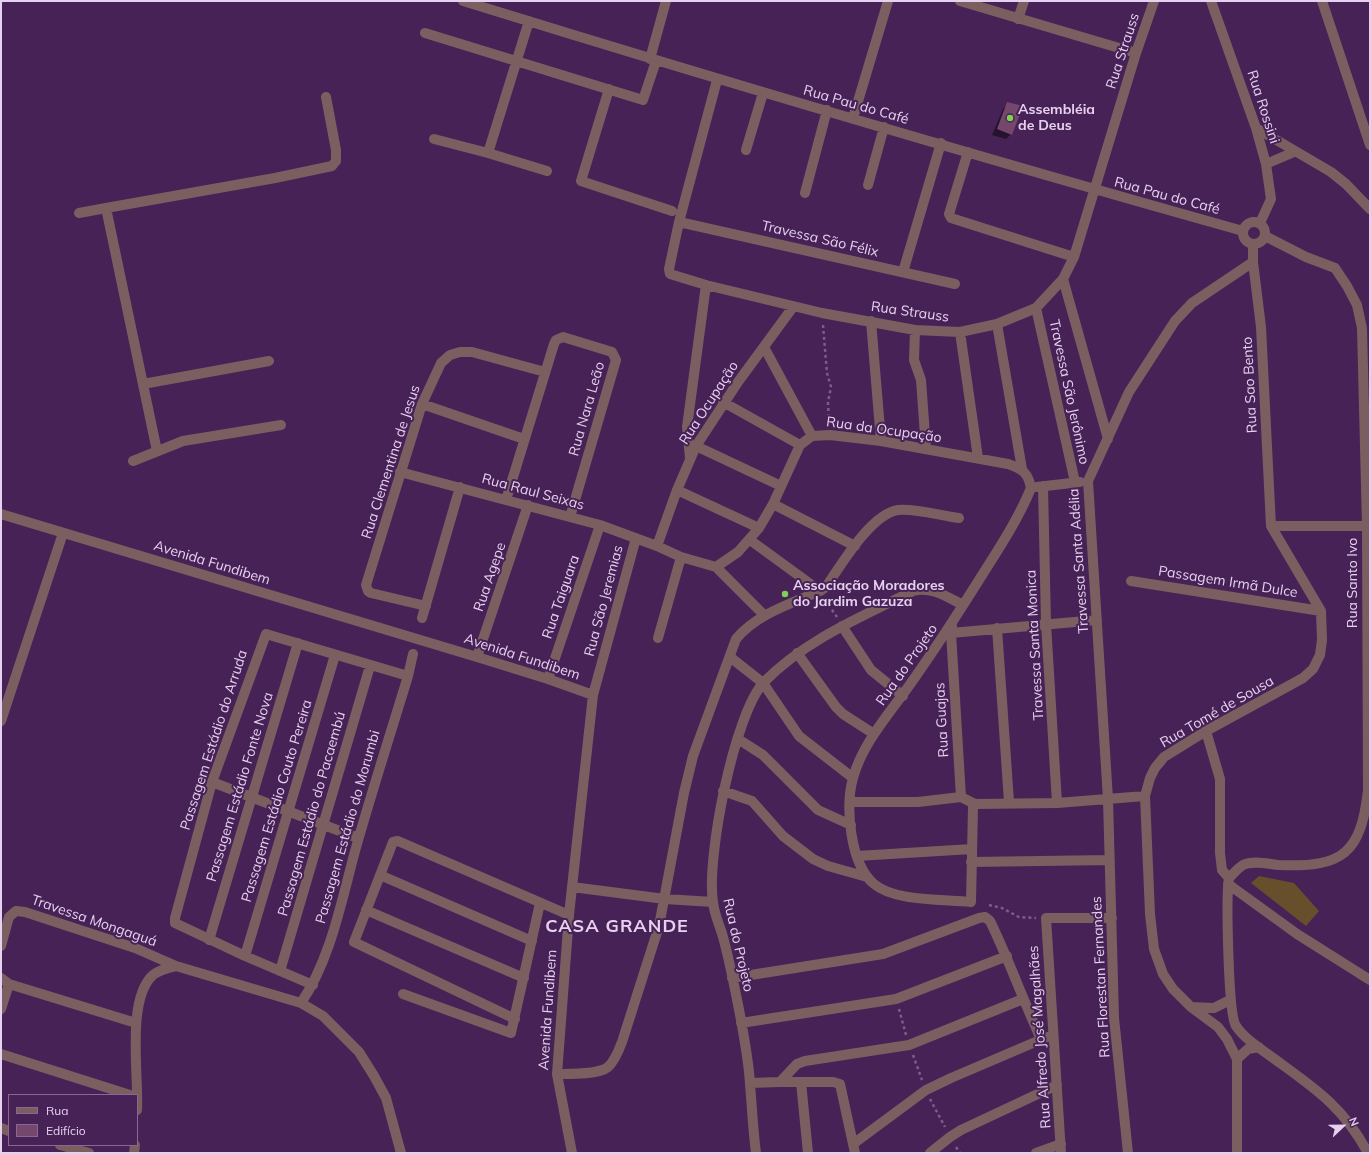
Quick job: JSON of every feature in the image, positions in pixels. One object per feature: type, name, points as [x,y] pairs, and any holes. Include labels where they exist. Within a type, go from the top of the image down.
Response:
[{"type":"street","name":"Rua Pau do Café","points":[[463,1],[717,80],[827,110],[1094,190],[1243,231]]},
{"type":"street","points":[[425,32],[643,100],[666,1]]},
{"type":"street","points":[[853,118],[888,1]]},
{"type":"street","points":[[960,1],[1136,53]]},
{"type":"street","points":[[1018,19],[1024,1]]},
{"type":"street","name":"Rua Strauss","points":[[679,222],[669,269],[672,276],[793,307],[915,330],[960,332],[997,324],[1036,308],[1063,279],[1074,256],[1136,53],[1154,1]]},
{"type":"street","name":"Rua Rossini","points":[[1211,1],[1256,128],[1266,164],[1271,199],[1260,223]]},
{"type":"street","points":[[1322,1],[1370,145]]},
{"type":"street","points":[[488,153],[529,21]]},
{"type":"street","points":[[679,222],[717,80]]},
{"type":"street","points":[[609,89],[581,181],[672,211]]},
{"type":"street","points":[[746,150],[763,93]]},
{"type":"street","points":[[79,213],[275,178],[332,166],[336,161],[336,150],[326,97]]},
{"type":"street","points":[[805,193],[827,110]]},
{"type":"street","points":[[868,185],[884,127]]},
{"type":"street","points":[[1256,128],[1294,152],[1331,172],[1346,184],[1370,209]]},
{"type":"street","points":[[434,139],[488,153],[547,171]]},
{"type":"street","points":[[902,272],[940,143]]},
{"type":"street","points":[[968,152],[950,214],[951,218],[1074,256]]},
{"type":"street","points":[[1266,164],[1294,152]]},
{"type":"street","points":[[106,208],[157,451]]},
{"type":"street","name":"Travessa São Félix","points":[[679,222],[955,284]]},
{"type":"street","points":[[1249,223],[1260,223],[1264,229],[1265,236],[1260,242],[1253,244],[1244,238],[1243,231],[1249,223]]},
{"type":"street","name":"Rua Santo Ivo","points":[[1229,881],[1242,866],[1251,863],[1312,864],[1331,860],[1344,854],[1354,844],[1362,828],[1368,790],[1368,526],[1362,328],[1357,305],[1335,268],[1306,257],[1265,236]]},
{"type":"street","name":"Rua Sao Bento","points":[[1253,244],[1253,262],[1261,327],[1271,526]]},
{"type":"street","name":"Travessa Santa Adélia","points":[[1108,800],[1088,481],[1129,392],[1175,321],[1201,296],[1253,262]]},
{"type":"street","points":[[1063,279],[1108,439]]},
{"type":"street","points":[[690,458],[687,427],[706,285]]},
{"type":"street","name":"Rua Ocupação","points":[[657,546],[677,490],[696,446],[724,402],[793,307]]},
{"type":"street","name":"Travessa São Jerônimo","points":[[1036,308],[1075,482]]},
{"type":"street","points":[[870,321],[881,441]]},
{"type":"street","points":[[964,605],[1008,534],[1031,488],[1030,479],[1022,469],[997,324]]},
{"type":"street","points":[[915,330],[914,360],[921,380],[926,449]]},
{"type":"street","points":[[960,332],[978,458]]},
{"type":"street","name":"Rua Nara Leão","points":[[545,372],[554,344],[559,338],[612,352],[615,356],[570,517]]},
{"type":"street","points":[[764,347],[812,436]]},
{"type":"street","name":"Rua Clementina de Jesus","points":[[426,606],[371,593],[367,589],[366,585],[422,404],[441,363],[450,355],[460,352],[472,352],[545,372]]},
{"type":"street","points":[[143,384],[269,361]]},
{"type":"street","points":[[506,500],[545,372]]},
{"type":"street","points":[[724,402],[800,445]]},
{"type":"street","points":[[422,404],[524,439]]},
{"type":"street","points":[[134,461],[183,441],[281,425]]},
{"type":"street","name":"Rua da Ocupação","points":[[716,567],[732,557],[750,540],[759,528],[773,504],[800,445],[812,436],[830,436],[881,441],[978,458],[1008,464],[1022,469]]},
{"type":"street","points":[[696,446],[781,486]]},
{"type":"street","name":"Rua Raul Seixas","points":[[400,472],[600,525],[657,546]]},
{"type":"street","points":[[1031,488],[1088,481]]},
{"type":"street","name":"Travessa Santa Monica","points":[[1044,486],[1046,624],[1057,802]]},
{"type":"street","points":[[422,618],[460,488]]},
{"type":"street","points":[[677,490],[759,528]]},
{"type":"street","points":[[773,504],[855,546]]},
{"type":"street","name":"Rua Agepe","points":[[477,657],[528,505]]},
{"type":"street","points":[[556,1074],[586,1074],[608,1067],[617,1055],[659,926],[684,793],[691,764],[720,679],[736,639],[742,632],[764,615],[820,591],[826,586],[855,546],[880,518],[890,512],[909,510],[959,518]]},
{"type":"street","name":"Avenida Fundibem","points":[[1,514],[477,657],[593,695],[568,915],[556,1074],[572,1153]]},
{"type":"street","name":"Rua Taiguara","points":[[548,679],[600,525]]},
{"type":"street","points":[[1271,526],[1368,526]]},
{"type":"street","name":"Rua Tomé de Sousa","points":[[1237,1059],[1222,1032],[1210,1020],[1191,1007],[1173,989],[1163,974],[1154,949],[1150,914],[1145,796],[1150,778],[1155,768],[1164,757],[1206,731],[1303,678],[1313,669],[1320,655],[1320,611],[1271,526]]},
{"type":"street","points":[[1,721],[63,533]]},
{"type":"street","name":"Rua São Jeremias","points":[[593,695],[636,538]]},
{"type":"street","points":[[750,540],[820,591]]},
{"type":"street","points":[[657,546],[681,557],[716,567],[764,615]]},
{"type":"street","points":[[658,638],[681,557]]},
{"type":"street","name":"Passagem Irmã Dulce","points":[[1130,581],[1320,611]]},
{"type":"street","name":"Rua do Projeto","points":[[756,1153],[750,1083],[741,1023],[732,978],[712,902],[712,868],[723,791],[738,739],[750,706],[763,683],[797,653],[842,626],[922,588],[930,589],[964,605],[952,629],[874,734],[853,778],[851,825],[857,856],[867,876],[874,884],[886,891],[902,896],[971,902]]},
{"type":"street","points":[[952,629],[997,628],[1097,620]]},
{"type":"street","points":[[842,626],[871,670],[903,696]]},
{"type":"street","points":[[997,628],[1009,802]]},
{"type":"street","name":"Rua Guajas","points":[[952,629],[961,797]]},
{"type":"street","name":"Passagem Estádio do Arruda","points":[[313,985],[176,924],[175,921],[212,782],[264,635],[268,633],[370,666],[408,676]]},
{"type":"street","name":"Passagem Estádio Fonte Nova","points":[[209,940],[298,643]]},
{"type":"street","points":[[797,653],[836,707],[874,734]]},
{"type":"street","name":"Passagem Estádio do Morumbi","points":[[301,1003],[313,985],[326,952],[358,838],[408,676],[412,654]]},
{"type":"street","name":"Passagem Estádio Couto Pereira","points":[[245,956],[335,655]]},
{"type":"street","points":[[730,657],[763,683],[799,736],[853,778]]},
{"type":"street","name":"Passagem Estádio do Pacaembú","points":[[280,970],[370,666]]},
{"type":"street","points":[[1206,731],[1220,779],[1220,853],[1222,870],[1229,881],[1297,934],[1370,980]]},
{"type":"street","points":[[738,739],[763,754],[818,810],[851,825]]},
{"type":"street","points":[[212,782],[358,838]]},
{"type":"street","points":[[723,791],[752,801],[783,836],[813,859],[828,866],[867,876]]},
{"type":"street","points":[[851,802],[918,802],[961,797],[976,804],[1108,800],[1145,796]]},
{"type":"street","name":"Rua Florestan Fernandes","points":[[1108,800],[1114,1018],[1128,1153]]},
{"type":"street","points":[[971,902],[973,808],[976,804]]},
{"type":"street","points":[[515,1018],[356,944],[354,939],[393,842],[398,840],[568,915]]},
{"type":"street","points":[[857,856],[972,848]]},
{"type":"street","points":[[971,862],[1109,860]]},
{"type":"street","points":[[380,875],[532,941]]},
{"type":"street","points":[[1229,881],[1230,1000],[1231,1015],[1236,1026],[1259,1047],[1321,1092],[1343,1114],[1358,1134],[1368,1153]]},
{"type":"street","points":[[572,887],[665,899],[712,902]]},
{"type":"street","points":[[403,994],[509,1034],[512,1032],[540,903]]},
{"type":"street","points":[[366,910],[524,978]]},
{"type":"street","name":"Travessa Mongaguá","points":[[1,946],[5,914],[16,911],[25,912],[135,948],[176,966],[301,1003],[323,1016],[359,1052],[386,1098],[397,1131],[401,1153]]},
{"type":"street","points":[[732,978],[883,954],[986,917],[990,921],[1007,956],[1022,999],[1041,1039]]},
{"type":"street","points":[[1046,918],[1112,918]]},
{"type":"street","name":"Rua Alfredo José Magalhães","points":[[1046,918],[1061,1149]]},
{"type":"street","points":[[741,1023],[896,999],[1007,956]]},
{"type":"street","points":[[135,1094],[136,1023],[146,985],[152,976],[160,971],[176,966]]},
{"type":"street","points":[[1,1009],[5,981],[136,1023]]},
{"type":"street","points":[[780,1082],[797,1064],[805,1061],[909,1045],[1022,999]]},
{"type":"street","points":[[1191,1007],[1214,1008],[1230,1000]]},
{"type":"street","points":[[750,1083],[833,1082],[840,1084],[854,1148],[926,1090],[1054,1034]]},
{"type":"street","points":[[1237,1153],[1237,1059],[1248,1049],[1259,1047]]},
{"type":"street","points":[[1,1054],[129,1094]]},
{"type":"street","points":[[801,1082],[808,1153]]},
{"type":"street","points":[[930,1153],[961,1130],[1057,1085]]},
{"type":"street","points":[[64,1146],[88,1153]]},
{"type":"street","points":[[1036,1153],[1061,1149]]},
{"type":"path","points":[[822,313],[827,373],[831,387],[828,402],[830,436]]},
{"type":"path","points":[[820,591],[842,626]]},
{"type":"path","points":[[971,902],[1002,908],[1019,917],[1046,918]]},
{"type":"path","points":[[896,999],[909,1045]]},
{"type":"shaded area","points":[[1259,876],[1294,883],[1319,911],[1306,926],[1251,883]]},
{"type":"building","name":"Assembléia de Deus","points":[[1007,102],[1023,106],[1012,135],[997,129]]},
{"type":"place","name":"Assembléia de Deus","points":[[1010,118]]},
{"type":"place","name":"Associação Moradores do Jardim Gazuza","points":[[785,594]]},
{"type":"district","name":"CASA GRANDE","points":[[617,927]]}]
